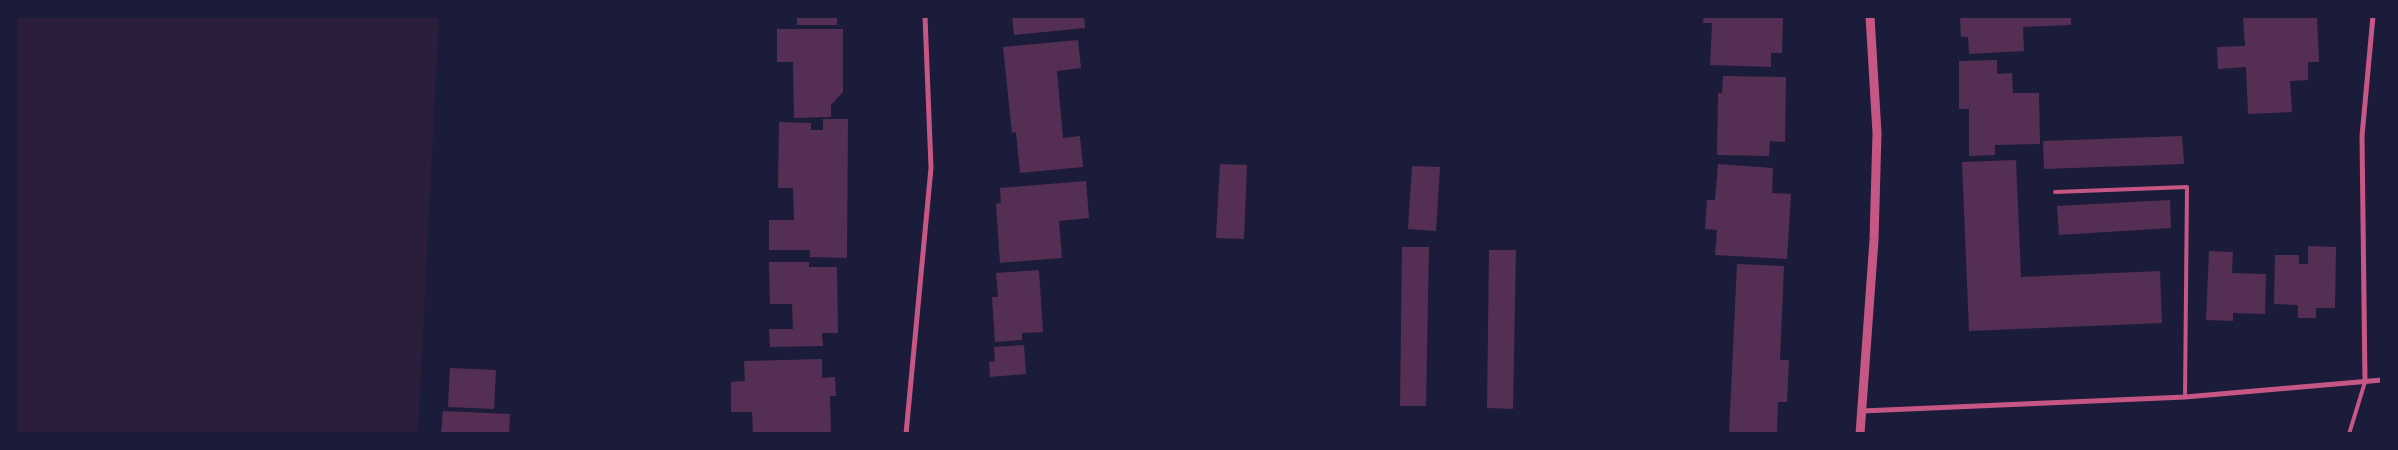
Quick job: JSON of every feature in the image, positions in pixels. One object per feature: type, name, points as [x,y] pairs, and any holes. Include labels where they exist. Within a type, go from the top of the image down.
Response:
[{"type":"street","points":[[906,434],[932,168],[925,16]]},
{"type":"street","points":[[1860,434],[1874,240],[1877,133],[1870,16]]},
{"type":"street","points":[[2365,382],[2362,136],[2373,16]]},
{"type":"street","points":[[1862,411],[2185,396],[2382,380]]},
{"type":"lane","points":[[2055,192],[2186,187],[2185,396]]},
{"type":"lane","points":[[2349,434],[2365,382]]},
{"type":"shaded area","points":[[16,16],[439,16],[418,434],[16,434]]},
{"type":"building","points":[[797,16],[837,16],[837,25],[797,25]]},
{"type":"building","points":[[1012,16],[1084,16],[1085,28],[1014,35]]},
{"type":"building","points":[[1704,16],[1783,16],[1782,53],[1771,53],[1771,67],[1710,65],[1712,23],[1703,23]]},
{"type":"building","points":[[1960,16],[2071,16],[2071,25],[2023,27],[2024,51],[1969,54],[1968,37],[1961,37]]},
{"type":"building","points":[[2243,16],[2317,16],[2319,62],[2308,62],[2308,80],[2290,81],[2292,112],[2248,114],[2246,67],[2218,69],[2217,47],[2245,46]]},
{"type":"building","points":[[777,29],[843,29],[843,92],[831,105],[831,117],[794,118],[793,62],[777,62]]},
{"type":"building","points":[[1078,40],[1081,68],[1057,71],[1063,138],[1080,136],[1083,167],[1020,173],[1016,132],[1012,133],[1003,47]]},
{"type":"building","points":[[1997,60],[1997,74],[2012,73],[2013,93],[2039,93],[2040,144],[1995,145],[1995,155],[1969,156],[1969,109],[1959,109],[1959,61]]},
{"type":"building","points":[[1723,76],[1786,77],[1785,142],[1770,141],[1769,156],[1717,155],[1718,93],[1722,93]]},
{"type":"building","points":[[823,119],[848,119],[847,258],[810,257],[810,250],[769,250],[769,220],[794,220],[793,188],[778,188],[779,122],[811,123],[811,130],[823,130]]},
{"type":"building","points":[[2182,136],[2184,164],[2044,169],[2043,141]]},
{"type":"building","points":[[2016,160],[2021,277],[2160,271],[2162,323],[1969,331],[1962,162]]},
{"type":"building","points":[[1220,164],[1247,165],[1244,239],[1216,238]]},
{"type":"building","points":[[1718,164],[1773,168],[1772,193],[1791,194],[1787,259],[1715,255],[1717,230],[1705,229],[1707,200],[1715,200]]},
{"type":"building","points":[[1412,166],[1440,167],[1436,231],[1408,229]]},
{"type":"building","points":[[1086,181],[1089,218],[1059,221],[1062,258],[1000,263],[996,204],[1001,203],[1000,188]]},
{"type":"building","points":[[2170,200],[2171,228],[2059,235],[2057,206]]},
{"type":"building","points":[[2308,246],[2336,247],[2335,308],[2316,308],[2316,318],[2298,318],[2298,305],[2274,304],[2275,255],[2299,255],[2299,264],[2308,264]]},
{"type":"building","points":[[1402,247],[1429,247],[1426,406],[1400,406]]},
{"type":"building","points":[[1489,250],[1516,250],[1513,409],[1487,408]]},
{"type":"building","points":[[2209,251],[2233,252],[2232,273],[2266,274],[2265,314],[2233,313],[2233,321],[2206,320]]},
{"type":"building","points":[[769,262],[809,262],[809,267],[837,267],[838,333],[822,333],[823,346],[770,347],[769,329],[793,329],[792,304],[770,304]]},
{"type":"building","points":[[1737,264],[1784,266],[1780,360],[1789,360],[1787,402],[1778,402],[1777,434],[1729,434]]},
{"type":"building","points":[[1039,270],[1043,332],[1022,333],[1022,340],[995,342],[992,297],[998,297],[996,273]]},
{"type":"building","points":[[1024,345],[1026,374],[990,377],[989,362],[995,361],[994,347]]},
{"type":"building","points":[[822,359],[822,378],[835,377],[836,396],[830,396],[831,434],[753,434],[752,412],[731,412],[731,382],[745,381],[744,361]]},
{"type":"building","points":[[450,368],[496,370],[494,409],[448,407]]},
{"type":"building","points":[[443,411],[510,414],[509,434],[441,434]]}]
